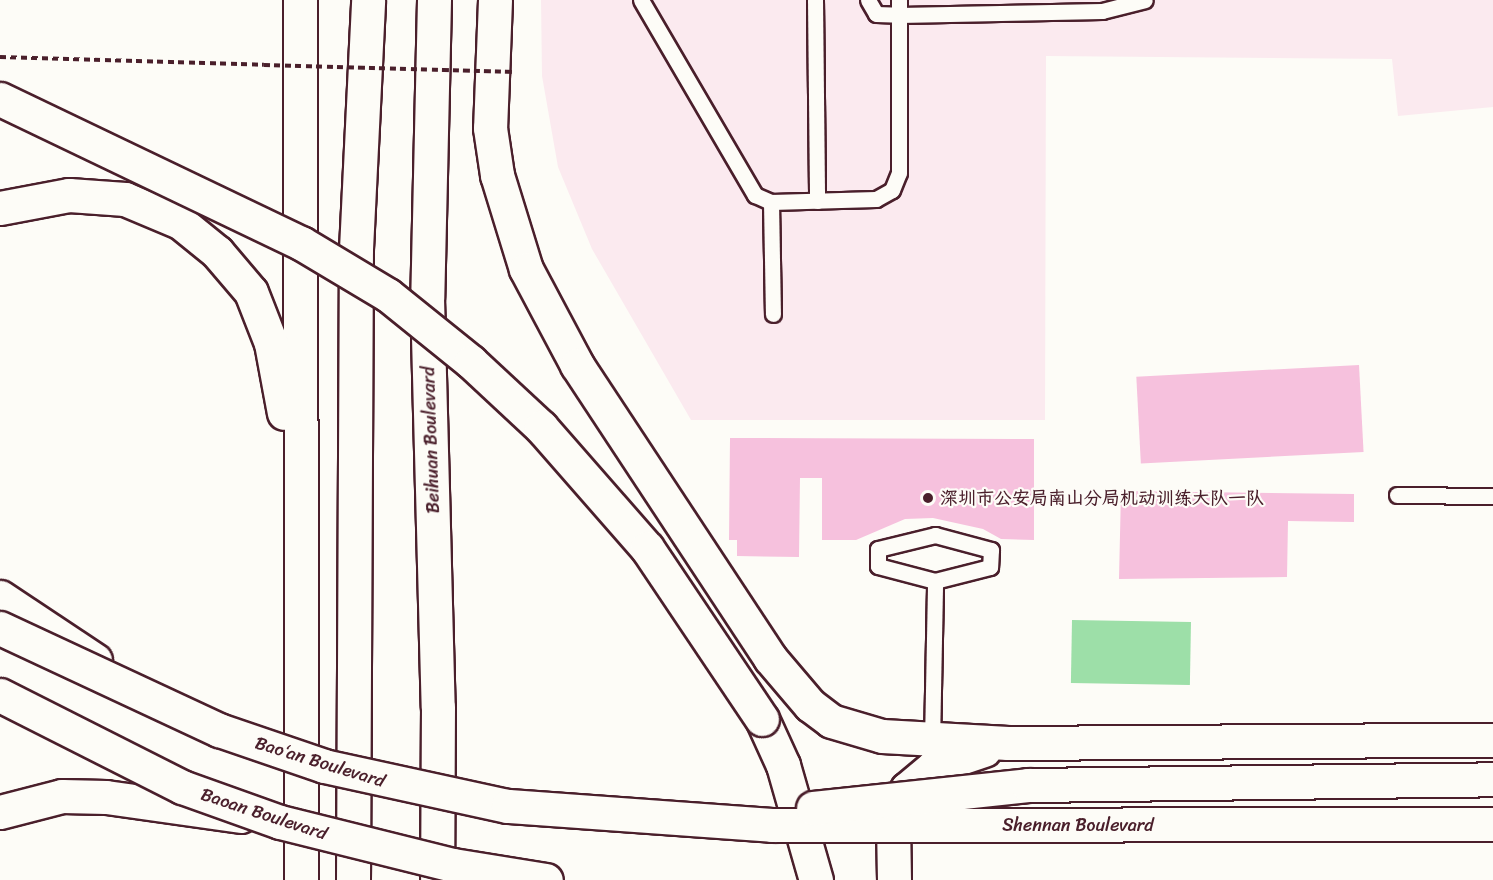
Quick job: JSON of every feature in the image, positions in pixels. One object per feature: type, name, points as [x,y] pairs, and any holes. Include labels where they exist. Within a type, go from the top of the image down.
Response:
[{"type":"main road","points":[[300,0],[301,880]]},
{"type":"main road","points":[[353,880],[356,249],[368,0]]},
{"type":"main road","name":"Beihuan Boulevard","points":[[434,0],[427,298],[438,707],[437,880]]},
{"type":"main road","points":[[431,54],[454,0]]},
{"type":"main road","points":[[495,0],[489,90],[496,175],[526,269],[577,365],[770,658],[810,705],[855,730],[934,741],[1008,743],[1493,740]]},
{"type":"main road","points":[[0,99],[301,243],[388,296],[471,362],[541,427],[647,548],[762,719],[787,775],[816,880]]},
{"type":"main road","points":[[0,208],[69,195],[124,199],[180,222],[217,252],[251,292],[271,343],[299,485]]},
{"type":"main road","points":[[0,597],[124,678],[219,730]]},
{"type":"main road","name":"Bao‘an Boulevard","points":[[0,628],[219,730],[415,789],[508,806],[662,822]]},
{"type":"main road","name":"Baoan Boulevard","points":[[0,695],[150,773],[280,822],[453,865],[546,880]]},
{"type":"main road","points":[[438,707],[461,880]]},
{"type":"main road","points":[[894,880],[893,820],[907,789],[933,767],[1008,743]]},
{"type":"main road","points":[[662,822],[1028,785],[1493,779]]},
{"type":"main road","points":[[0,812],[62,796],[106,797],[280,822]]},
{"type":"main road","name":"Shennan Boulevard","points":[[662,822],[1493,824]]},
{"type":"lane","points":[[641,0],[755,195],[771,202],[876,199],[892,190],[899,173],[899,8]]},
{"type":"lane","points":[[815,0],[817,201]]},
{"type":"lane","points":[[868,0],[876,14],[899,8],[994,6],[1102,11],[1145,0]]},
{"type":"lane","points":[[771,202],[773,314]]},
{"type":"lane","points":[[1397,495],[1493,496]]},
{"type":"lane","points":[[935,535],[991,550],[990,567],[935,581],[878,566],[878,549],[935,535]]},
{"type":"lane","points":[[907,789],[934,741],[935,581]]},
{"type":"path","points":[[0,57],[516,72]]},
{"type":"shaded area","points":[[541,0],[1493,0],[1493,107],[1398,116],[1392,59],[1046,56],[1045,420],[691,420],[592,249],[558,167],[542,76]]},
{"type":"green space","points":[[1072,620],[1191,622],[1190,685],[1071,683]]},
{"type":"building","points":[[1359,365],[1364,452],[1141,464],[1136,377]]},
{"type":"building","name":"深圳市公安局南山分局机动训练大队一队","points":[[730,438],[1034,439],[1034,540],[1001,539],[983,529],[933,518],[905,519],[856,540],[822,540],[822,478],[800,478],[799,557],[737,556],[737,540],[729,540]]},
{"type":"building","points":[[1121,491],[1354,494],[1354,522],[1288,521],[1287,577],[1119,579]]},
{"type":"place","name":"深圳市公安局南山分局机动训练大队一队","points":[[928,498]]}]
